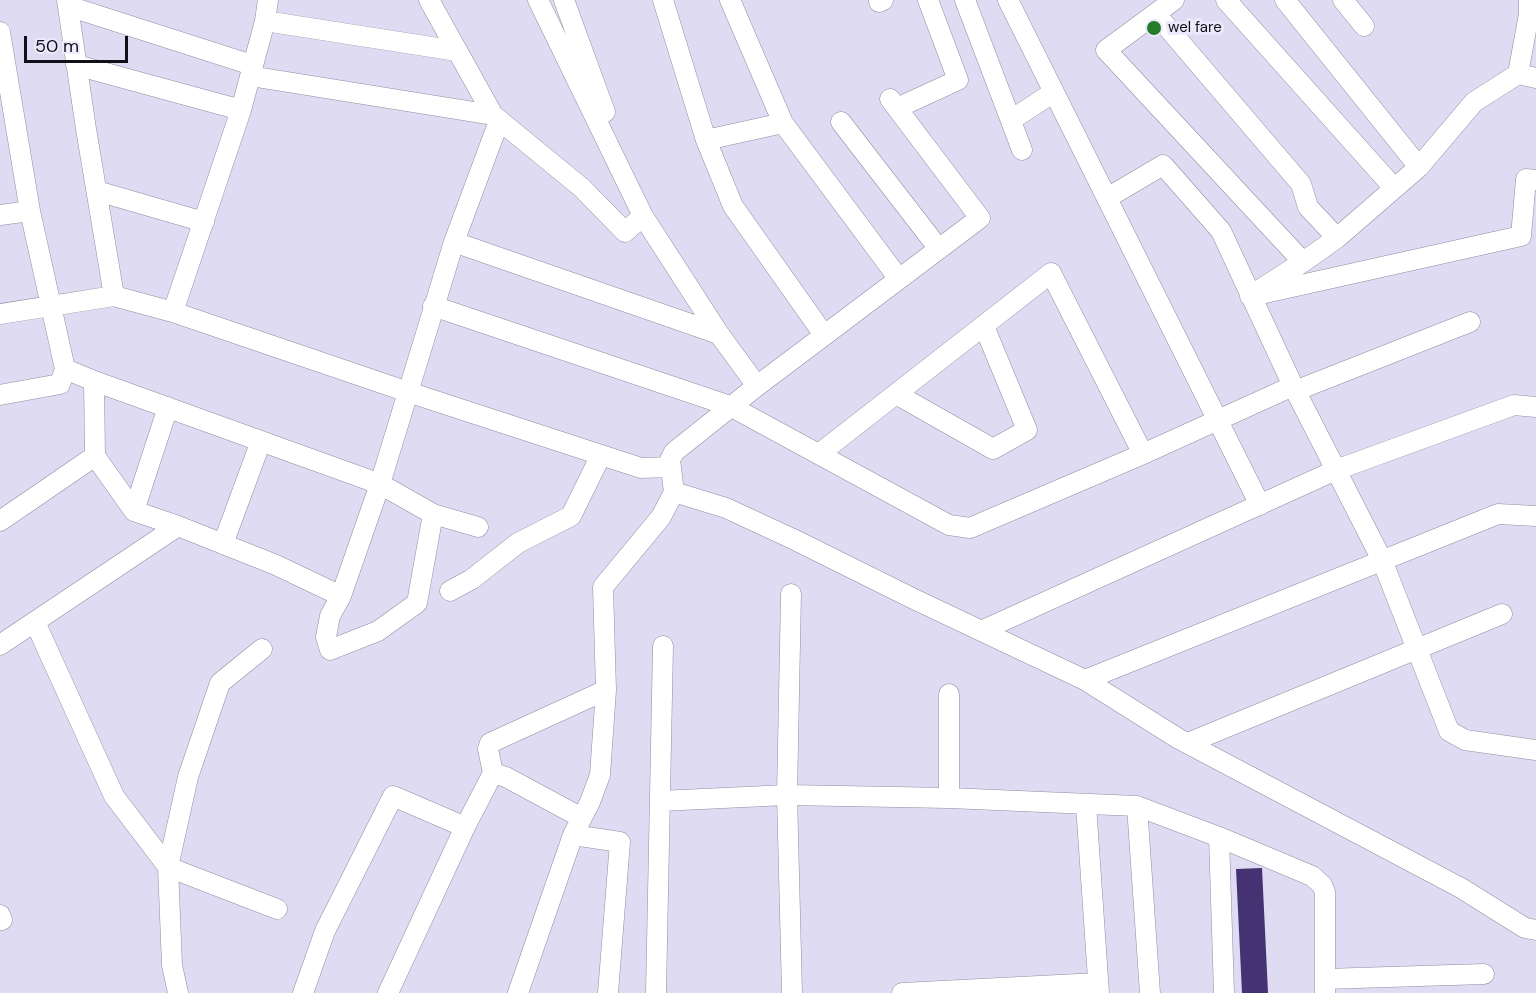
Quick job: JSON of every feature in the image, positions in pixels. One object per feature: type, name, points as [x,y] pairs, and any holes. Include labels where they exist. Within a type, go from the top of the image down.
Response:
[{"type":"street","points":[[173,312],[241,110],[265,21],[268,0]]},
{"type":"street","points":[[429,0],[496,118],[582,188],[625,232],[642,213]]},
{"type":"street","points":[[538,0],[642,213],[719,334],[757,386]]},
{"type":"street","points":[[564,0],[642,213]]},
{"type":"street","points":[[663,0],[705,140],[734,206],[824,335]]},
{"type":"street","points":[[730,0],[783,123],[899,279]]},
{"type":"street","points":[[879,0],[879,2],[883,0]]},
{"type":"street","points":[[518,993],[573,835],[590,802],[600,775],[606,690],[603,587],[661,517],[674,492],[670,460],[674,452],[730,406],[980,218],[893,103],[958,80],[928,0]]},
{"type":"street","points":[[965,0],[1022,150]]},
{"type":"street","points":[[1008,0],[1260,505]]},
{"type":"street","points":[[1174,0],[1106,50],[1303,262]]},
{"type":"street","points":[[1226,0],[1394,188]]},
{"type":"street","points":[[1285,0],[1419,167]]},
{"type":"street","points":[[1343,0],[1364,26]]},
{"type":"street","points":[[1250,296],[1337,238],[1419,167],[1474,102],[1527,76],[1529,0]]},
{"type":"street","points":[[114,296],[68,3],[251,71],[496,118]]},
{"type":"street","points":[[1156,14],[1301,183],[1308,207],[1337,238]]},
{"type":"street","points":[[265,21],[457,51]]},
{"type":"street","points":[[0,32],[8,122],[65,369],[60,384],[0,395]]},
{"type":"street","points":[[76,65],[241,110]]},
{"type":"street","points":[[1011,120],[1054,92]]},
{"type":"street","points":[[433,514],[417,603],[378,631],[330,650],[326,638],[330,616],[341,596],[380,484],[433,306],[496,118]]},
{"type":"street","points":[[841,122],[939,249]]},
{"type":"street","points":[[705,140],[783,123]]},
{"type":"street","points":[[1107,198],[1163,165],[1221,231],[1294,388],[1382,560],[1449,731],[1465,740],[1536,750]]},
{"type":"street","points":[[1250,296],[1521,236],[1526,179],[1536,180]]},
{"type":"street","points":[[97,191],[204,222]]},
{"type":"street","points":[[0,215],[30,211]]},
{"type":"street","points":[[454,242],[719,334]]},
{"type":"street","points":[[819,454],[1051,273],[1143,454]]},
{"type":"street","points":[[0,314],[114,296],[173,312],[641,468],[671,467]]},
{"type":"street","points":[[433,306],[730,406],[949,525],[970,528],[1143,454],[1217,419],[1470,322]]},
{"type":"street","points":[[896,394],[993,449],[1027,430],[984,326]]},
{"type":"street","points":[[65,369],[380,484],[433,514],[478,527]]},
{"type":"street","points":[[94,381],[95,456],[134,511],[276,565],[341,596]]},
{"type":"street","points":[[981,631],[1336,470],[1514,405],[1536,407]]},
{"type":"street","points":[[134,511],[168,407]]},
{"type":"street","points":[[223,544],[261,441]]},
{"type":"street","points":[[450,591],[472,579],[518,543],[571,516],[601,454]]},
{"type":"street","points":[[0,521],[95,456]]},
{"type":"street","points":[[674,492],[726,508],[794,538],[1085,680],[1188,743],[1461,888],[1525,928],[1536,930]]},
{"type":"street","points":[[1085,680],[1498,514],[1536,516]]},
{"type":"street","points":[[0,645],[178,526]]},
{"type":"street","points":[[791,594],[787,795],[792,993]]},
{"type":"street","points":[[1188,743],[1502,614]]},
{"type":"street","points":[[35,622],[114,796],[168,867],[277,909]]},
{"type":"street","points":[[656,993],[663,646]]},
{"type":"street","points":[[176,992],[172,965],[168,867],[188,777],[220,683],[262,649]]},
{"type":"street","points":[[388,993],[465,827],[494,773],[488,749],[490,744],[606,690]]},
{"type":"street","points":[[949,694],[949,798]]},
{"type":"street","points":[[494,773],[506,777],[582,818]]},
{"type":"street","points":[[660,801],[787,795],[949,798],[1137,806],[1312,876],[1322,885],[1325,892],[1325,986],[1484,974]]},
{"type":"street","points":[[303,993],[325,931],[393,796],[465,827]]},
{"type":"street","points":[[902,993],[1098,988],[1086,805]]},
{"type":"street","points":[[1137,806],[1150,993]]},
{"type":"street","points":[[573,835],[620,842],[608,993]]},
{"type":"street","points":[[1219,837],[1224,993]]},
{"type":"building","points":[[1262,868],[1268,993],[1242,993],[1236,869]]},
{"type":"place","name":"wel fare","points":[[1154,28]]}]
